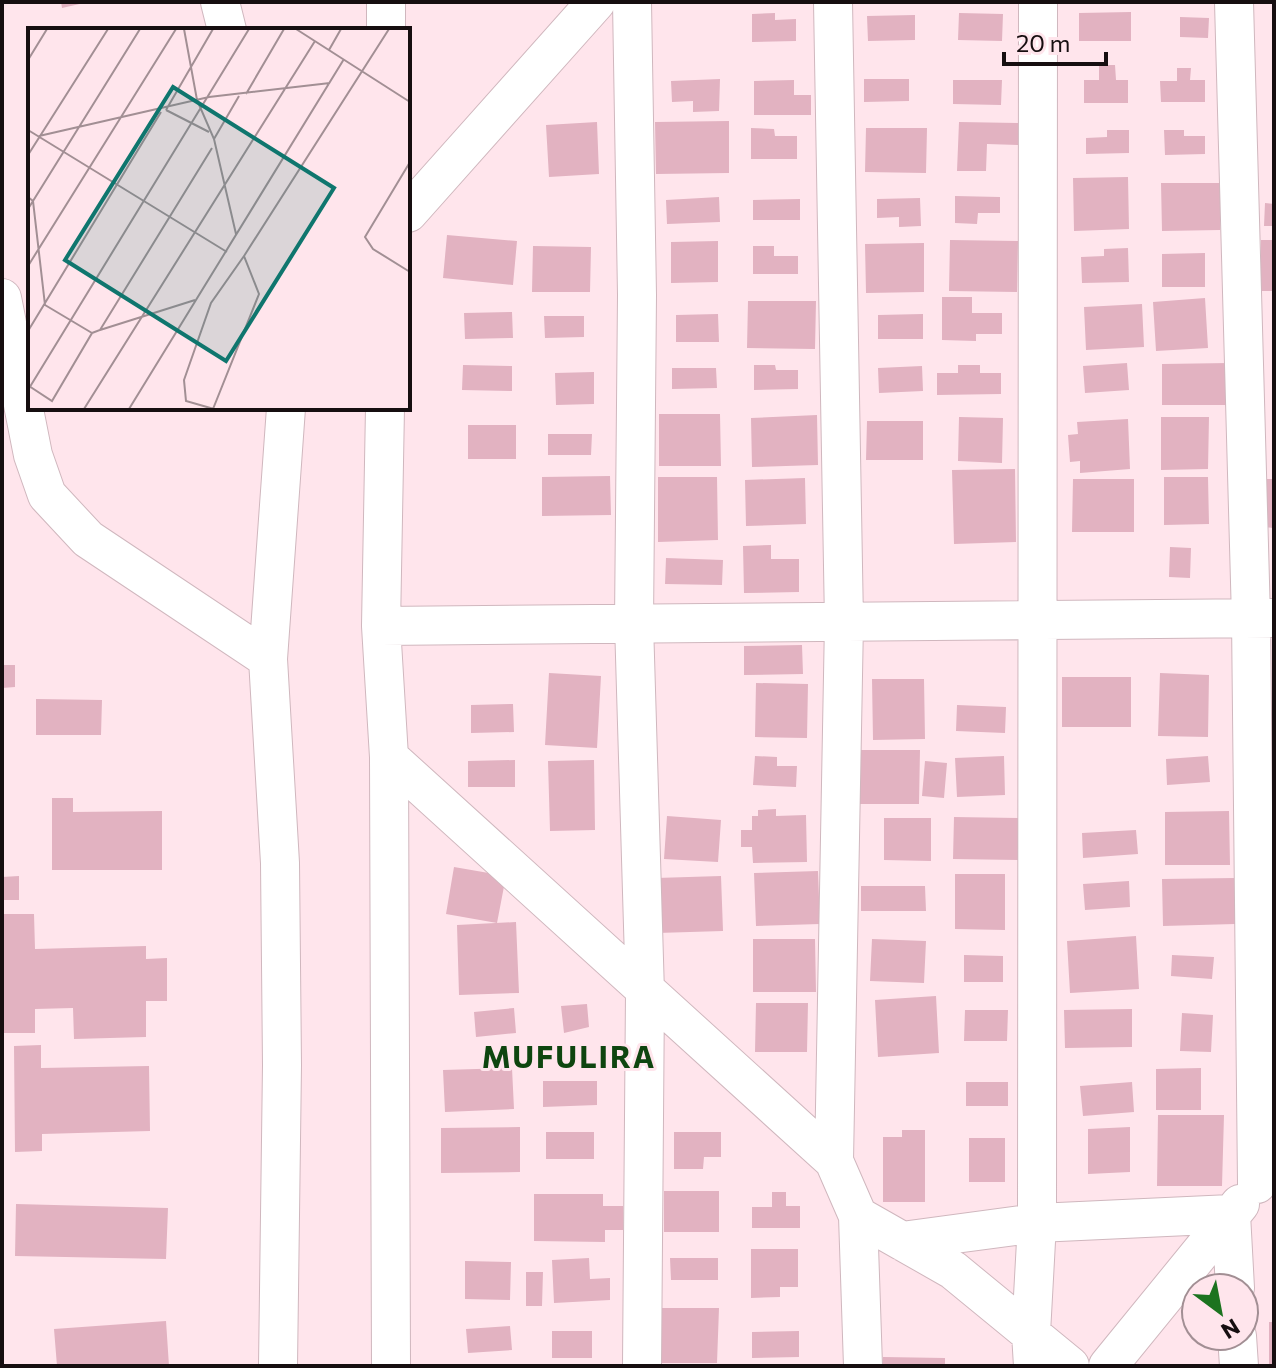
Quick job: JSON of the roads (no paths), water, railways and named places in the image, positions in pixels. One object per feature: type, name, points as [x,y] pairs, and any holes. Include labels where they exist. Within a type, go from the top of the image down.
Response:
[{"type":"street","points":[[220,2],[226,28]]},
{"type":"street","points":[[386,2],[386,28]]},
{"type":"street","points":[[410,211],[596,2]]},
{"type":"street","points":[[632,2],[637,295],[634,623],[645,993],[642,1366]]},
{"type":"street","points":[[833,2],[844,622],[834,1161],[858,1216],[863,1366]]},
{"type":"street","points":[[1032,1350],[1037,1223],[1038,2]]},
{"type":"street","points":[[1108,1366],[1265,1175],[1262,618],[1234,2]]},
{"type":"street","points":[[2,298],[33,455],[47,495],[88,539],[268,659]]},
{"type":"street","points":[[278,1366],[282,1065],[280,863],[268,659],[286,410]]},
{"type":"street","points":[[385,410],[381,626],[389,757],[391,1366]]},
{"type":"street","points":[[381,626],[1262,618]]},
{"type":"street","points":[[389,757],[645,993],[834,1161]]},
{"type":"street","points":[[902,1241],[1037,1223],[1231,1214]]},
{"type":"street","points":[[1231,1214],[1234,1272]]},
{"type":"street","points":[[858,1216],[953,1270],[1032,1350],[1070,1366]]},
{"type":"district","name":"MUFULIRA","points":[[569,1058]]}]
